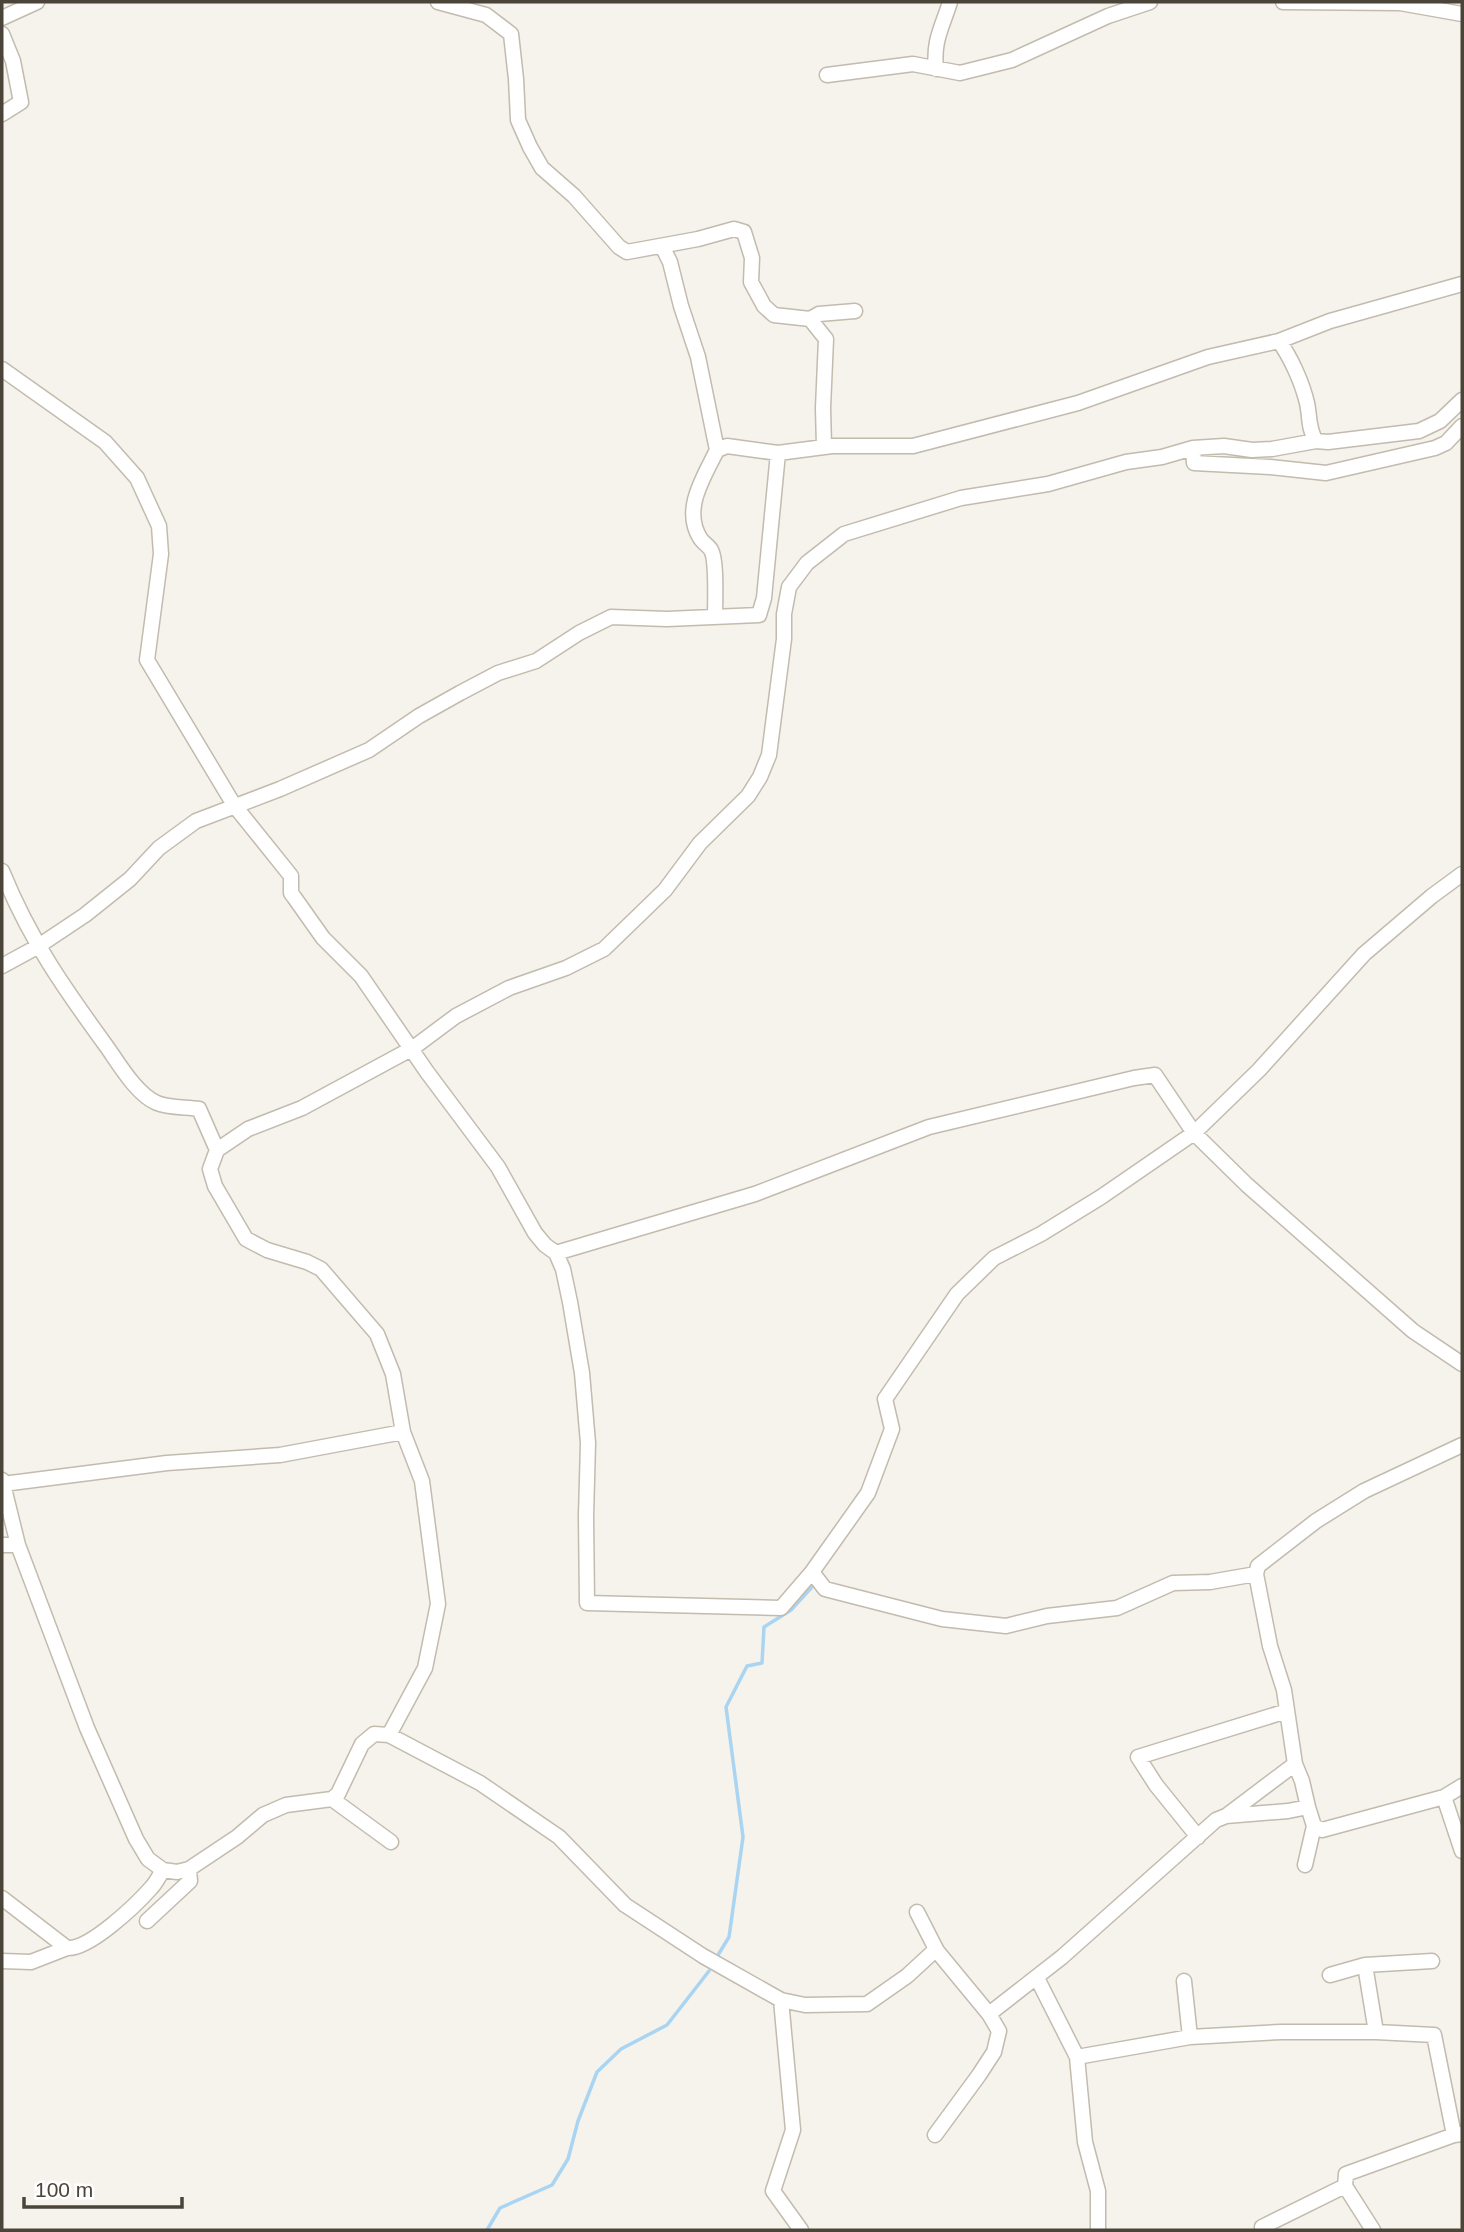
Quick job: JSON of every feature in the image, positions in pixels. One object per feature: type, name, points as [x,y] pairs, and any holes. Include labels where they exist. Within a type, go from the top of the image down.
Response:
[{"type":"street","points":[[2,18],[37,2]]},
{"type":"street","points":[[438,2],[486,15],[511,34],[518,120],[530,147],[542,168],[574,196],[620,247],[627,252],[740,229],[744,232],[752,258],[751,282],[764,306],[774,315],[810,319],[819,314],[855,311]]},
{"type":"street","points":[[936,69],[934,50],[950,2]]},
{"type":"street","points":[[827,75],[913,64],[960,73],[1012,60],[1108,16],[1150,2]]},
{"type":"street","points":[[1283,2],[1400,4],[1462,14]]},
{"type":"street","points":[[2,34],[13,61],[20,102],[2,114]]},
{"type":"street","points":[[662,246],[670,262],[698,357],[717,450],[692,505],[695,526],[701,540],[712,551],[715,617]]},
{"type":"street","points":[[717,450],[727,446],[778,453],[824,447],[913,446],[1078,403],[1208,356],[1279,341],[1330,321],[1462,284]]},
{"type":"street","points":[[810,319],[826,339],[824,447]]},
{"type":"street","points":[[1279,341],[1287,352],[1307,402],[1310,427],[1316,441]]},
{"type":"street","points":[[2,369],[105,442],[137,478],[159,526],[161,554],[147,660],[234,805],[291,876],[291,893],[323,938],[360,976],[498,1167],[535,1233],[556,1253],[563,1269],[572,1314],[582,1373],[589,1443],[587,1604],[781,1608],[813,1572],[868,1493],[892,1429],[885,1399],[957,1294],[994,1258],[1041,1234],[1101,1197],[1194,1133],[1259,1070],[1364,954],[1462,874]]},
{"type":"street","points":[[389,1735],[425,1668],[438,1604],[422,1481],[403,1432],[393,1374],[377,1334],[321,1269],[267,1250],[246,1239],[215,1186],[210,1169],[217,1150],[248,1129],[302,1108],[412,1048],[456,1016],[509,988],[566,968],[604,949],[665,890],[700,843],[748,796],[760,777],[769,755],[789,587],[807,563],[844,534],[961,498],[1048,484],[1126,462],[1162,457],[1193,448],[1224,446],[1252,450],[1272,449],[1316,441],[1328,442],[1419,431],[1440,421],[1462,400]]},
{"type":"street","points":[[1193,448],[1194,463],[1326,473],[1435,448],[1446,443],[1462,426]]},
{"type":"street","points":[[759,615],[764,598],[778,453]]},
{"type":"street","points":[[2,966],[37,947],[85,915],[130,879],[159,848],[197,821],[369,750],[419,716],[460,693],[498,673],[536,661],[579,633],[611,617],[667,619],[784,614]]},
{"type":"street","points":[[2,871],[37,947],[136,1087],[156,1103],[200,1109],[217,1150]]},
{"type":"street","points":[[556,1253],[755,1194],[929,1127],[1155,1075],[1194,1133],[1247,1185],[1413,1331],[1462,1364]]},
{"type":"street","points":[[403,1432],[281,1455],[167,1463],[2,1482],[18,1545],[87,1728],[116,1796],[148,1860],[163,1870],[177,1872],[189,1868],[237,1837],[263,1815],[286,1805],[332,1800],[338,1794],[362,1744],[374,1734],[389,1735],[480,1783],[559,1837],[625,1905],[703,1956],[781,2000],[805,2005],[867,2004],[937,1951]]},
{"type":"street","points":[[1305,1865],[1314,1826],[1295,1764],[1284,1690],[1270,1646],[1256,1574],[1258,1566],[1316,1521],[1364,1492],[1462,1445]]},
{"type":"street","points":[[2,1545],[18,1545]]},
{"type":"street","points":[[813,1572],[825,1589],[942,1619],[1006,1626],[1047,1616],[1116,1608],[1173,1583],[1210,1582],[1256,1574]]},
{"type":"street","points":[[1198,1837],[1156,1785],[1138,1757],[1287,1711]]},
{"type":"street","points":[[989,2014],[1037,1978],[1216,1820],[1226,1816],[1295,1764]]},
{"type":"street","points":[[1314,1826],[1322,1830],[1444,1797],[1462,1786]]},
{"type":"street","points":[[1444,1797],[1462,1852]]},
{"type":"street","points":[[332,1800],[391,1842]]},
{"type":"street","points":[[1226,1816],[1308,1807]]},
{"type":"street","points":[[147,1921],[190,1881],[189,1868]]},
{"type":"street","points":[[2,1961],[31,1962],[67,1948],[80,1946],[98,1935],[153,1886],[163,1870]]},
{"type":"street","points":[[2,1898],[67,1948]]},
{"type":"street","points":[[917,1912],[937,1951],[989,2014],[999,2031],[994,2052],[935,2135]]},
{"type":"street","points":[[1330,1975],[1366,1965],[1432,1961]]},
{"type":"street","points":[[1366,1965],[1376,2032]]},
{"type":"street","points":[[1037,1978],[1077,2057],[1085,2142],[1098,2191],[1098,2230]]},
{"type":"street","points":[[1184,1981],[1190,2037]]},
{"type":"street","points":[[781,2000],[793,2130],[773,2191],[801,2230]]},
{"type":"street","points":[[1077,2057],[1190,2037],[1281,2032],[1434,2035],[1458,2135],[1346,2174],[1345,2186],[1373,2230]]},
{"type":"street","points":[[1262,2227],[1345,2186]]},
{"type":"waterway","points":[[718,1955],[729,1937],[743,1837],[726,1707],[747,1666],[762,1663],[764,1627],[791,1610],[812,1587]]},
{"type":"waterway","points":[[487,2230],[500,2208],[552,2185],[568,2159],[578,2121],[597,2072],[621,2049],[667,2025],[709,1971]]}]
